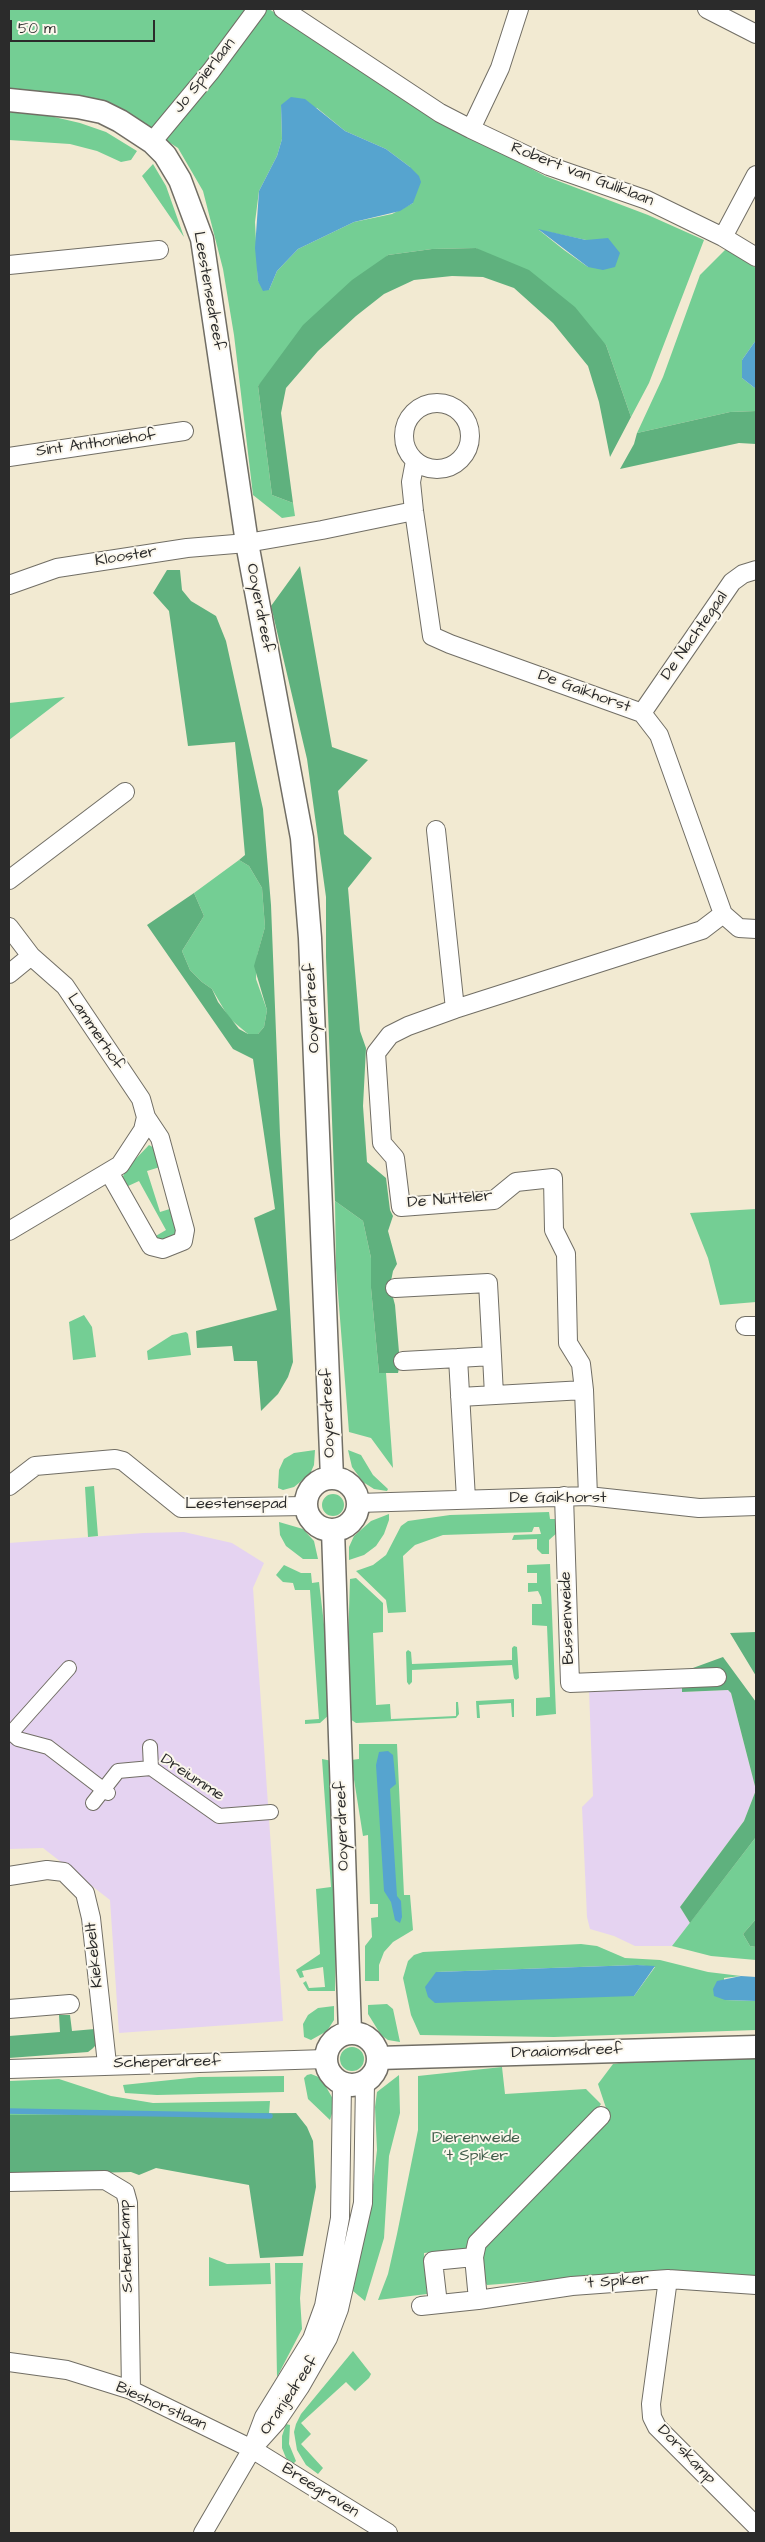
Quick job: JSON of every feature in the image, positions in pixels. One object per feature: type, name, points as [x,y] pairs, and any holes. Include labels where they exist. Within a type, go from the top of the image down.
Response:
[{"type":"street","name":"Jo Spierlaan","points":[[152,142],[211,70],[257,9]]},
{"type":"street","name":"Robert van Guliklaan","points":[[283,9],[440,113],[549,166],[647,200],[723,237],[756,257]]},
{"type":"street","points":[[471,129],[500,68],[519,9]]},
{"type":"street","points":[[707,9],[756,34]]},
{"type":"street","name":"Leestensedreef","points":[[9,100],[59,104],[102,112],[120,120],[152,142],[165,155],[180,180],[202,240],[247,543]]},
{"type":"street","points":[[723,237],[756,175]]},
{"type":"street","points":[[9,265],[159,250]]},
{"type":"street","name":"Sint Anthoniehof","points":[[9,457],[184,431]]},
{"type":"street","name":"De Gaikhorst","points":[[415,461],[411,482],[432,636],[642,713],[659,735],[723,914]]},
{"type":"street","points":[[247,543],[414,511]]},
{"type":"street","name":"Klooster","points":[[9,585],[57,568],[187,548],[247,543]]},
{"type":"street","name":"Ooyerdreef","points":[[247,543],[302,838],[310,938],[332,1478]]},
{"type":"street","name":"De Nachtegaal","points":[[642,713],[732,582],[743,574],[756,570]]},
{"type":"street","points":[[9,880],[125,792]]},
{"type":"street","points":[[436,830],[455,1009]]},
{"type":"street","points":[[723,914],[739,928],[756,929]]},
{"type":"street","name":"De Nutteler","points":[[588,1496],[584,1390],[581,1364],[568,1343],[566,1254],[554,1230],[553,1178],[516,1182],[494,1200],[401,1207],[394,1158],[382,1143],[376,1053],[390,1035],[455,1009],[702,930],[723,914]]},
{"type":"street","name":"Lammerhof","points":[[9,927],[31,956],[64,986],[141,1099],[146,1117],[160,1138],[185,1230],[183,1241],[163,1249],[151,1246],[109,1172]]},
{"type":"street","points":[[9,974],[31,956]]},
{"type":"street","points":[[9,1231],[120,1165],[128,1156],[143,1130],[146,1117]]},
{"type":"street","points":[[395,1288],[488,1283],[494,1395]]},
{"type":"street","points":[[403,1361],[492,1356]]},
{"type":"street","points":[[458,1358],[466,1499]]},
{"type":"street","points":[[460,1397],[584,1390]]},
{"type":"street","name":"Leestensepad","points":[[9,1486],[35,1466],[115,1458],[123,1461],[181,1508],[306,1506]]},
{"type":"street","points":[[332,1478],[350,1485],[354,1490],[358,1503],[356,1516],[352,1522],[333,1530],[320,1527],[315,1523],[306,1506],[312,1489],[320,1481],[332,1478]]},
{"type":"street","name":"Bussenweide","points":[[564,1496],[570,1683],[716,1677]]},
{"type":"street","name":"De Gaikhorst","points":[[358,1503],[588,1496],[698,1508],[756,1506]]},
{"type":"street","name":"Ooyerdreef","points":[[333,1530],[350,2032]]},
{"type":"street","points":[[69,1668],[10,1732],[18,1739],[48,1747],[105,1792]]},
{"type":"street","points":[[150,1747],[151,1768]]},
{"type":"street","name":"Dreiumme","points":[[93,1803],[105,1792],[118,1771],[151,1768],[218,1816],[270,1812]]},
{"type":"street","name":"Kiekebelt","points":[[9,1876],[48,1870],[64,1872],[85,1893],[92,1918],[107,2064]]},
{"type":"street","points":[[9,2009],[70,2004]]},
{"type":"street","points":[[350,2032],[361,2034],[370,2039],[376,2048],[378,2058],[375,2072],[365,2082],[353,2085],[342,2082],[332,2076],[326,2059],[327,2051],[333,2041],[350,2032]]},
{"type":"street","name":"Draaiomsdreef","points":[[378,2058],[756,2047]]},
{"type":"street","name":"Scheperdreef","points":[[9,2069],[107,2064],[326,2059]]},
{"type":"street","name":"Oranjedreef","points":[[252,2449],[264,2417],[312,2339],[324,2306],[340,2218],[342,2082]]},
{"type":"street","name":"Oranjedreef","points":[[252,2449],[277,2421],[300,2387],[328,2338],[338,2309],[363,2203],[365,2082]]},
{"type":"street","points":[[478,2300],[474,2257],[477,2243],[601,2116]]},
{"type":"street","name":"Scheurkamp","points":[[9,2182],[105,2180],[125,2192],[128,2202],[131,2390]]},
{"type":"street","name":"'t Spiker","points":[[474,2257],[433,2261],[429,2305],[572,2286],[668,2279],[756,2286]]},
{"type":"street","name":"Dorskamp","points":[[668,2279],[651,2404],[652,2416],[657,2427],[756,2526]]},
{"type":"street","name":"Bieshorstlaan","points":[[9,2362],[67,2370],[131,2390],[252,2449]]},
{"type":"street","points":[[203,2533],[252,2449]]},
{"type":"street","name":"Breegraven","points":[[252,2449],[388,2533]]},
{"type":"shaded area","points":[[184,1532],[232,1543],[264,1563],[253,1588],[283,2021],[119,2033],[110,1900],[43,1848],[9,1849],[9,1543],[144,1533]]},
{"type":"shaded area","points":[[682,1686],[682,1692],[728,1690],[731,1693],[756,1790],[744,1821],[680,1907],[690,1923],[672,1946],[635,1946],[614,1936],[590,1929],[587,1917],[582,1807],[593,1796],[589,1690]]},
{"type":"green space","points":[[9,9],[269,9],[442,121],[545,176],[648,215],[704,240],[649,383],[631,417],[606,345],[476,248],[432,249],[388,255],[258,386],[272,495],[293,503],[295,516],[282,518],[253,495],[234,335],[223,269],[203,191],[178,148],[115,108],[9,91]],"holes":[[[281,105],[317,108],[345,131],[386,149],[410,167],[413,203],[392,214],[354,222],[298,249],[277,271],[269,290],[258,281],[255,222],[259,191],[277,156],[282,139]],[[539,230],[586,240],[588,267],[564,250]]]},
{"type":"green space","points":[[9,112],[50,116],[80,123],[106,132],[137,151],[131,160],[121,162],[97,151],[70,144],[9,140]]},
{"type":"green space","points":[[153,164],[166,186],[184,237],[142,176]]},
{"type":"green space","points":[[476,248],[529,270],[575,307],[606,345],[631,417],[610,457],[599,402],[588,366],[553,323],[514,288],[483,277],[452,276],[414,280],[384,294],[356,316],[318,351],[286,388],[281,413],[293,503],[272,495],[258,386],[303,325],[352,280],[388,255],[432,249]]},
{"type":"green space","points":[[726,249],[756,268],[756,340],[742,360],[742,378],[756,389],[756,411],[730,412],[637,433],[663,377],[700,275]]},
{"type":"green space","points":[[756,411],[756,444],[739,443],[620,469],[634,444],[637,433],[730,412]]},
{"type":"green space","points":[[300,566],[332,747],[368,760],[338,791],[344,834],[372,858],[348,888],[360,1031],[366,1048],[363,1106],[367,1162],[386,1178],[390,1210],[393,1216],[388,1231],[397,1264],[393,1271],[390,1286],[395,1305],[400,1364],[398,1373],[379,1373],[371,1288],[371,1258],[363,1221],[335,1201],[326,957],[326,897],[307,759],[271,606]]},
{"type":"green space","points":[[167,570],[180,570],[182,590],[191,601],[216,616],[226,641],[263,809],[271,905],[280,1135],[293,1362],[288,1377],[278,1394],[261,1411],[257,1361],[234,1361],[232,1346],[197,1348],[196,1331],[277,1310],[254,1218],[275,1209],[253,1059],[233,1049],[147,925],[194,893],[204,916],[182,951],[190,970],[212,989],[218,1002],[239,1029],[248,1034],[258,1034],[264,1027],[267,1010],[254,966],[265,927],[262,888],[249,866],[239,860],[245,855],[235,742],[188,746],[169,611],[153,593]]},
{"type":"green space","points":[[65,697],[9,740],[9,703]]},
{"type":"green space","points":[[239,860],[249,866],[262,888],[265,927],[257,956],[256,979],[267,1010],[264,1027],[258,1034],[248,1034],[229,1018],[212,989],[190,970],[182,951],[204,916],[194,893]]},
{"type":"green space","points":[[149,1145],[156,1149],[160,1167],[147,1171],[160,1212],[173,1208],[178,1234],[164,1243],[154,1237],[166,1230],[139,1181],[126,1187],[122,1179],[126,1169]]},
{"type":"green space","points":[[335,1201],[363,1221],[371,1258],[371,1288],[379,1373],[386,1373],[393,1468],[371,1438],[349,1432],[336,1268]]},
{"type":"green space","points":[[756,1209],[756,1302],[720,1305],[708,1258],[690,1213]]},
{"type":"green space","points":[[84,1315],[92,1327],[96,1357],[73,1360],[69,1322]]},
{"type":"green space","points":[[186,1332],[188,1334],[191,1355],[148,1360],[147,1351],[172,1335]]},
{"type":"green space","points":[[315,1450],[314,1465],[310,1474],[294,1487],[283,1490],[278,1488],[279,1470],[284,1459],[294,1453]]},
{"type":"green space","points":[[348,1450],[361,1455],[373,1475],[388,1489],[387,1491],[374,1489],[363,1482],[352,1467]]},
{"type":"green space","points":[[94,1486],[98,1536],[88,1537],[85,1487]]},
{"type":"green space","points":[[333,1494],[341,1497],[344,1505],[341,1513],[333,1516],[325,1513],[322,1505],[325,1497]]},
{"type":"green space","points":[[549,1512],[550,1519],[557,1519],[558,1532],[549,1540],[549,1554],[542,1554],[537,1549],[537,1539],[512,1540],[514,1535],[541,1534],[539,1527],[534,1527],[532,1532],[443,1535],[415,1545],[403,1556],[406,1612],[388,1613],[386,1600],[356,1571],[373,1565],[386,1555],[401,1526],[408,1521],[450,1515]]},
{"type":"green space","points":[[389,1514],[384,1534],[376,1546],[364,1555],[349,1560],[349,1547],[354,1536],[371,1521]]},
{"type":"green space","points":[[279,1522],[303,1529],[314,1541],[318,1559],[303,1559],[286,1546],[280,1535]]},
{"type":"green space","points":[[550,1564],[556,1714],[536,1716],[536,1698],[550,1697],[547,1626],[532,1625],[532,1604],[542,1604],[538,1591],[528,1592],[528,1583],[537,1583],[537,1573],[527,1573],[527,1565]]},
{"type":"green space","points":[[284,1565],[301,1573],[311,1573],[312,1583],[319,1582],[326,1641],[330,1714],[320,1723],[305,1724],[305,1720],[319,1719],[310,1590],[295,1590],[293,1583],[283,1582],[276,1575]]},
{"type":"green space","points":[[356,1578],[383,1603],[383,1632],[373,1633],[376,1705],[390,1704],[391,1719],[456,1716],[456,1702],[458,1702],[459,1714],[456,1718],[356,1723],[350,1719],[348,1645],[350,1579]]},
{"type":"green space","points":[[756,1632],[756,1676],[730,1633]]},
{"type":"green space","points":[[514,1646],[517,1647],[519,1678],[516,1680],[512,1665],[412,1670],[412,1682],[409,1685],[407,1682],[406,1652],[408,1650],[411,1652],[412,1664],[512,1660],[512,1648]]},
{"type":"green space","points":[[723,1657],[756,1702],[756,1790],[731,1693],[728,1690],[682,1692],[682,1672]]},
{"type":"green space","points":[[514,1699],[514,1717],[512,1717],[511,1703],[479,1705],[480,1718],[477,1718],[476,1701]]},
{"type":"green space","points":[[359,1744],[397,1744],[404,1895],[410,1895],[413,1930],[393,1942],[384,1952],[379,1965],[379,1981],[365,1981],[365,1946],[372,1937],[371,1918],[378,1917],[378,1904],[370,1904],[368,1835],[363,1836],[351,1760],[359,1759]]},
{"type":"green space","points":[[322,1759],[332,1761],[337,1893],[335,1991],[308,1991],[303,1983],[306,1981],[309,1988],[325,1987],[323,1967],[302,1971],[304,1977],[300,1978],[296,1970],[320,1954],[316,1889],[331,1887]]},
{"type":"green space","points":[[756,1790],[756,1837],[690,1923],[680,1907],[744,1821]]},
{"type":"green space","points":[[756,1837],[756,1919],[743,1934],[750,1946],[756,1947],[756,1960],[711,1956],[672,1946]]},
{"type":"green space","points":[[756,1919],[756,1947],[750,1946],[743,1934]]},
{"type":"green space","points":[[581,1944],[597,1946],[625,1958],[660,1960],[708,1972],[741,1976],[724,1978],[725,2000],[756,2001],[756,2030],[554,2037],[420,2035],[411,2015],[403,1978],[408,1961],[414,1955],[423,1952]],"holes":[[[637,1965],[655,1967],[634,1996],[436,1972]]]},
{"type":"green space","points":[[387,2004],[393,2009],[400,2042],[388,2040],[381,2035],[368,2014],[368,2005]]},
{"type":"green space","points":[[334,2006],[334,2020],[327,2031],[311,2040],[304,2037],[303,2024],[308,2015],[318,2008]]},
{"type":"green space","points":[[59,2015],[70,2015],[72,2031],[95,2029],[95,2046],[88,2052],[9,2058],[9,2036],[60,2032]]},
{"type":"green space","points":[[352,2047],[360,2051],[364,2059],[360,2067],[352,2071],[344,2067],[340,2059],[344,2051]]},
{"type":"green space","points":[[756,2055],[756,2278],[615,2275],[487,2285],[485,2282],[483,2245],[511,2220],[609,2117],[598,2084],[613,2064],[656,2057]]},
{"type":"green space","name":"Dierenweide 't Spiker","points":[[502,2067],[505,2094],[586,2089],[601,2104],[589,2122],[470,2248],[424,2253],[427,2294],[378,2300],[388,2274],[418,2130],[418,2076]]},
{"type":"green space","points":[[311,2074],[321,2078],[333,2099],[334,2107],[330,2120],[308,2099],[304,2078]]},
{"type":"green space","points":[[399,2075],[400,2113],[389,2156],[384,2238],[365,2301],[353,2291],[370,2211],[377,2150],[375,2107],[377,2092]]},
{"type":"green space","points":[[284,2076],[284,2092],[157,2095],[125,2093],[123,2085],[199,2077]]},
{"type":"green space","points":[[59,2079],[111,2096],[153,2103],[270,2101],[269,2114],[9,2115],[9,2081]]},
{"type":"green space","points":[[296,2113],[307,2127],[313,2141],[316,2187],[303,2256],[260,2258],[249,2185],[156,2168],[139,2175],[131,2172],[9,2175],[9,2115]]},
{"type":"green space","points":[[209,2257],[227,2264],[270,2263],[271,2284],[209,2286]]},
{"type":"green space","points":[[275,2263],[303,2263],[300,2298],[302,2329],[277,2377]]},
{"type":"green space","points":[[353,2351],[371,2374],[369,2378],[355,2391],[346,2382],[301,2423],[311,2434],[301,2444],[323,2468],[318,2474],[306,2465],[297,2450],[294,2432],[296,2424],[301,2414]]},
{"type":"green space","points":[[286,2424],[290,2425],[289,2444],[296,2461],[293,2464],[286,2458],[282,2448],[282,2436]]},
{"type":"water","points":[[291,97],[305,99],[345,131],[386,149],[410,167],[419,176],[421,182],[413,203],[400,211],[354,222],[298,249],[277,271],[269,290],[263,291],[258,281],[255,248],[259,191],[277,156],[282,139],[281,105]]},
{"type":"water","points":[[538,229],[586,240],[608,238],[620,253],[615,267],[603,270],[588,267]]},
{"type":"water","points":[[756,340],[756,389],[742,378],[742,360]]},
{"type":"water","points":[[388,1751],[393,1755],[396,1784],[390,1789],[397,1896],[401,1901],[402,1917],[400,1923],[395,1920],[391,1902],[384,1891],[376,1765],[379,1752]]},
{"type":"water","points":[[655,1966],[634,1996],[435,2003],[428,1997],[425,1987],[436,1972]]},
{"type":"water","points":[[741,1976],[756,1977],[756,2001],[725,2000],[714,1996],[713,1989],[717,1981]]},
{"type":"waterway","points":[[9,2111],[270,2116]]}]
